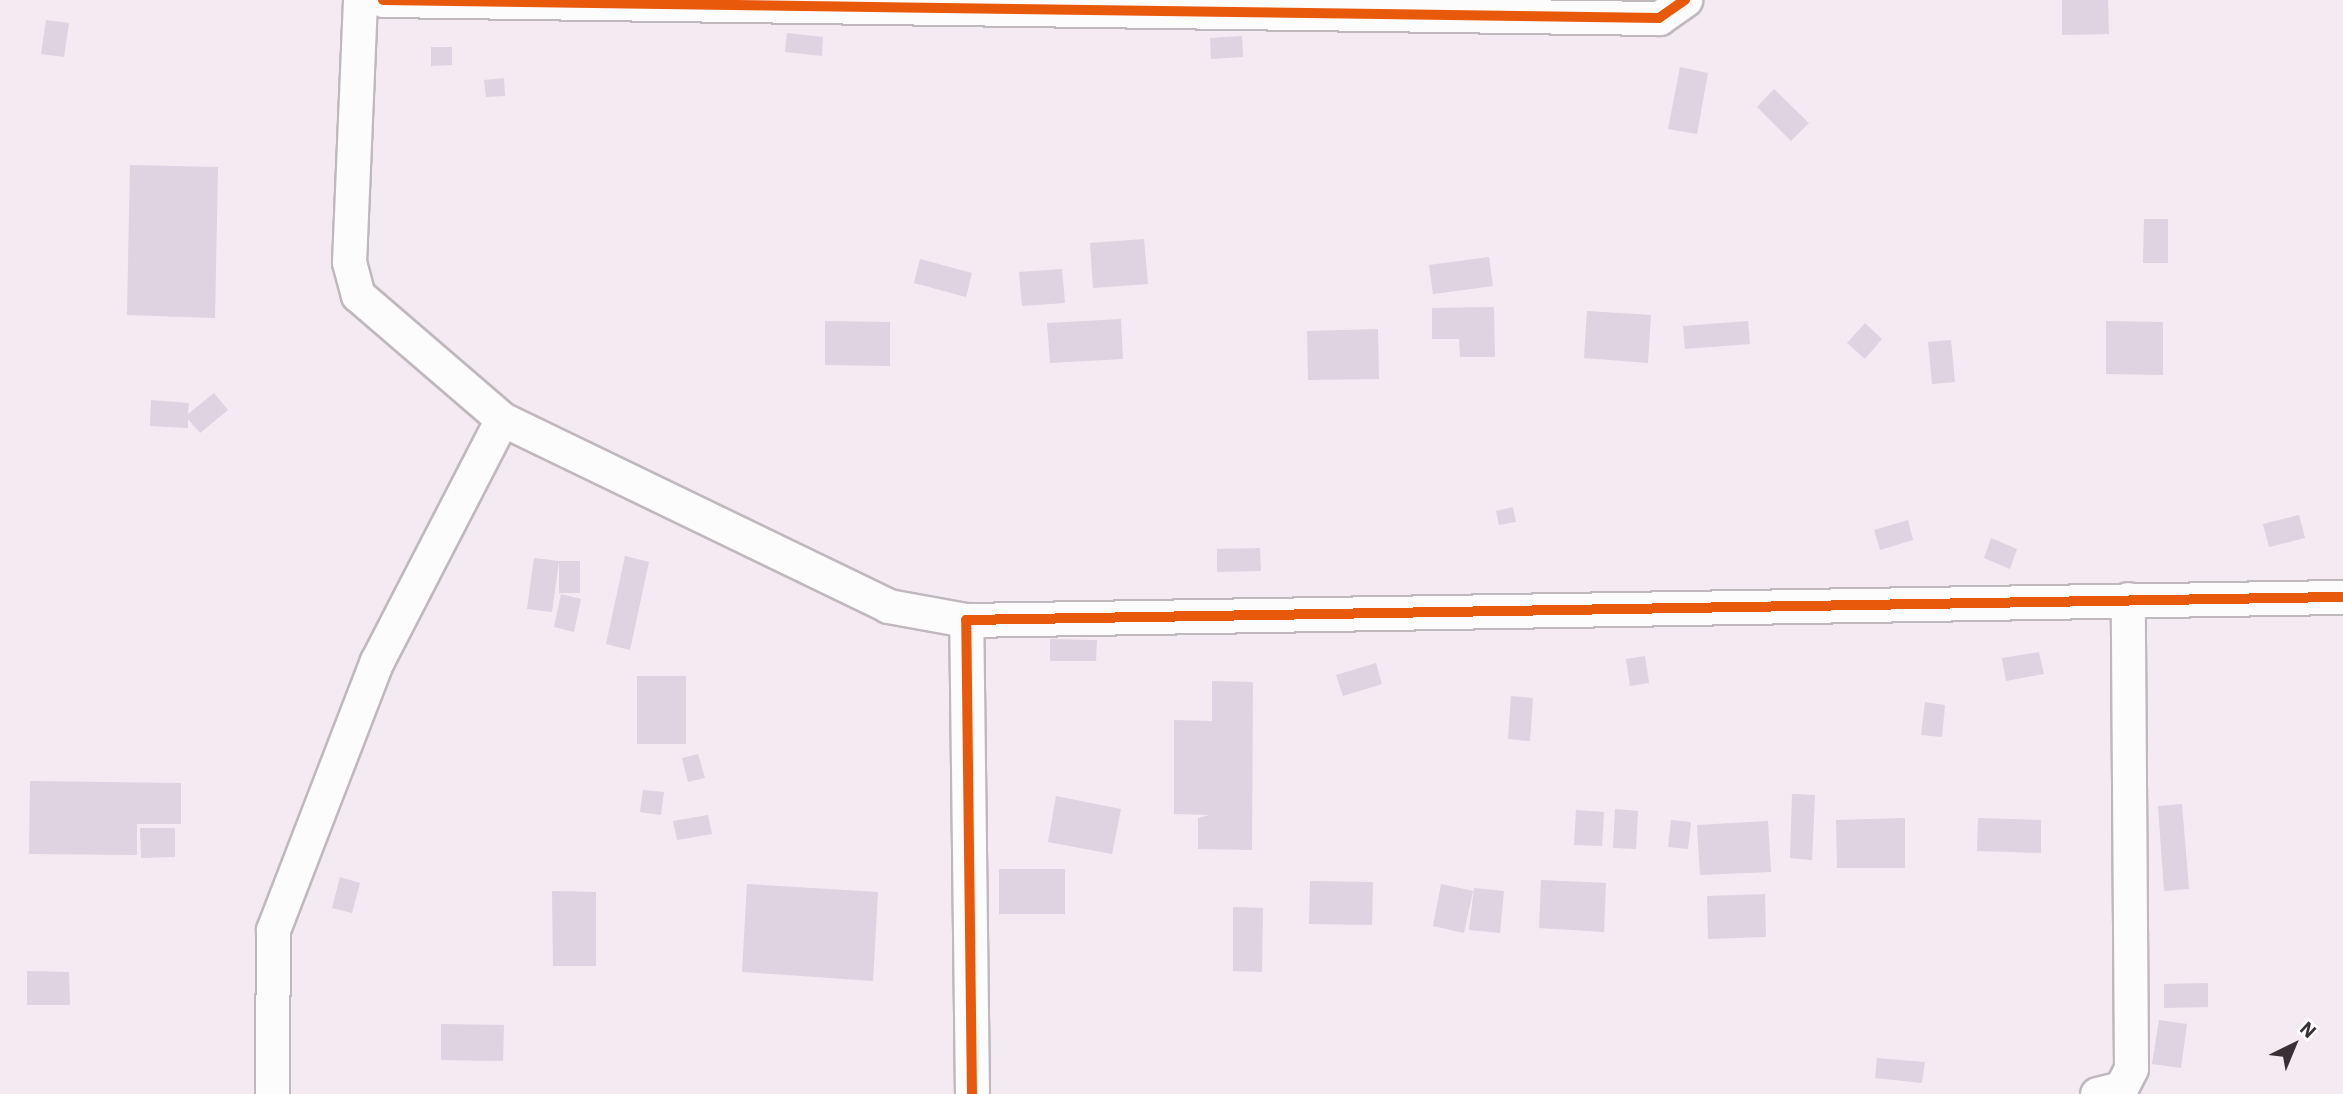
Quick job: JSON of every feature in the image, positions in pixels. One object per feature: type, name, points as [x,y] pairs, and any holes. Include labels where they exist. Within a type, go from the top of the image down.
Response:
[{"type":"street","points":[[360,0],[349,262],[358,295],[502,419],[888,606],[966,620],[2343,597]]},
{"type":"street","points":[[383,0],[1060,6],[1659,18],[1685,0]]},
{"type":"street","points":[[272,1094],[273,930],[377,662],[502,419]]},
{"type":"street","points":[[2097,1094],[2121,1087],[2131,1068],[2128,599]]},
{"type":"street","points":[[966,620],[972,1094]]},
{"type":"building","points":[[2062,0],[2108,0],[2109,34],[2062,35]]},
{"type":"building","points":[[46,20],[69,23],[64,57],[41,54]]},
{"type":"building","points":[[787,33],[823,37],[822,56],[785,52]]},
{"type":"building","points":[[1242,36],[1243,57],[1211,59],[1210,38]]},
{"type":"building","points":[[431,47],[452,47],[452,65],[431,66]]},
{"type":"building","points":[[1680,67],[1708,73],[1697,134],[1668,129]]},
{"type":"building","points":[[504,78],[505,96],[486,97],[484,80]]},
{"type":"building","points":[[1774,89],[1809,123],[1791,141],[1757,107]]},
{"type":"building","points":[[130,165],[218,167],[215,318],[127,315]]},
{"type":"building","points":[[2144,219],[2168,219],[2168,263],[2143,263]]},
{"type":"building","points":[[1144,239],[1148,284],[1093,288],[1090,243]]},
{"type":"building","points":[[1489,257],[1493,286],[1433,294],[1429,265]]},
{"type":"building","points":[[920,259],[972,273],[966,297],[914,283]]},
{"type":"building","points":[[1062,269],[1065,303],[1022,306],[1019,272]]},
{"type":"building","points":[[1494,307],[1495,357],[1460,357],[1459,339],[1432,339],[1432,308]]},
{"type":"building","points":[[1587,311],[1651,315],[1648,363],[1584,358]]},
{"type":"building","points":[[1121,319],[1123,359],[1050,363],[1047,323]]},
{"type":"building","points":[[825,321],[890,322],[890,366],[825,365]]},
{"type":"building","points":[[1748,321],[1750,344],[1685,349],[1683,326]]},
{"type":"building","points":[[2106,321],[2163,322],[2163,375],[2106,374]]},
{"type":"building","points":[[1865,323],[1882,339],[1865,359],[1847,343]]},
{"type":"building","points":[[1378,329],[1379,379],[1308,380],[1307,331]]},
{"type":"building","points":[[1951,340],[1955,382],[1932,384],[1928,342]]},
{"type":"building","points":[[214,393],[228,410],[200,433],[188,419],[188,428],[150,426],[151,400],[189,403],[188,414]]},
{"type":"building","points":[[1513,507],[1516,522],[1499,525],[1496,511]]},
{"type":"building","points":[[2299,515],[2305,538],[2269,547],[2263,524]]},
{"type":"building","points":[[1908,520],[1913,540],[1880,550],[1874,530]]},
{"type":"building","points":[[1991,538],[2017,549],[2010,569],[1984,558]]},
{"type":"building","points":[[1260,548],[1261,571],[1217,572],[1217,549]]},
{"type":"building","points":[[625,556],[649,562],[630,650],[606,644]]},
{"type":"building","points":[[534,558],[559,561],[552,612],[527,609]]},
{"type":"building","points":[[559,561],[580,561],[580,593],[559,593]]},
{"type":"building","points":[[561,594],[581,599],[574,632],[554,627]]},
{"type":"building","points":[[1050,639],[1097,640],[1096,661],[1050,661]]},
{"type":"building","points":[[2039,652],[2044,674],[2006,681],[2002,658]]},
{"type":"building","points":[[1645,656],[1649,683],[1630,686],[1626,659]]},
{"type":"building","points":[[1376,663],[1382,684],[1343,696],[1336,675]]},
{"type":"building","points":[[637,676],[686,676],[686,744],[637,744]]},
{"type":"building","points":[[1212,681],[1253,682],[1252,850],[1198,849],[1198,818],[1210,815],[1174,814],[1174,720],[1212,721]]},
{"type":"building","points":[[1511,696],[1533,698],[1530,741],[1508,739]]},
{"type":"building","points":[[1925,702],[1945,705],[1942,737],[1921,735]]},
{"type":"building","points":[[698,754],[705,778],[688,782],[682,758]]},
{"type":"building","points":[[30,781],[181,783],[181,824],[137,824],[137,855],[29,854]]},
{"type":"building","points":[[643,790],[664,792],[661,815],[640,812]]},
{"type":"building","points":[[1792,794],[1815,795],[1812,860],[1790,858]]},
{"type":"building","points":[[1056,796],[1121,809],[1112,854],[1048,842]]},
{"type":"building","points":[[2182,804],[2189,889],[2164,891],[2158,806]]},
{"type":"building","points":[[1615,809],[1638,811],[1636,849],[1613,848]]},
{"type":"building","points":[[1576,810],[1604,812],[1602,846],[1574,845]]},
{"type":"building","points":[[708,815],[712,834],[677,840],[673,821]]},
{"type":"building","points":[[1905,818],[1905,868],[1837,868],[1836,820]]},
{"type":"building","points":[[1978,818],[2041,820],[2041,853],[1977,851]]},
{"type":"building","points":[[1671,820],[1691,822],[1688,849],[1668,847]]},
{"type":"building","points":[[1768,821],[1771,872],[1700,875],[1697,825]]},
{"type":"building","points":[[140,828],[175,828],[175,857],[141,858]]},
{"type":"building","points":[[999,869],[1065,869],[1065,914],[999,914]]},
{"type":"building","points":[[340,877],[360,883],[352,913],[332,908]]},
{"type":"building","points":[[1541,880],[1606,883],[1604,932],[1539,928]]},
{"type":"building","points":[[1310,881],[1373,882],[1372,925],[1309,924]]},
{"type":"building","points":[[747,884],[878,892],[873,981],[742,972]]},
{"type":"building","points":[[1441,884],[1473,891],[1464,933],[1433,926]]},
{"type":"building","points":[[1474,888],[1504,891],[1500,933],[1469,930]]},
{"type":"building","points":[[552,891],[596,892],[596,966],[553,966]]},
{"type":"building","points":[[1765,894],[1766,937],[1708,939],[1707,896]]},
{"type":"building","points":[[1233,907],[1263,908],[1262,972],[1233,971]]},
{"type":"building","points":[[27,971],[69,972],[70,1005],[27,1005]]},
{"type":"building","points":[[2208,983],[2208,1007],[2164,1008],[2164,984]]},
{"type":"building","points":[[2159,1020],[2187,1024],[2181,1068],[2152,1064]]},
{"type":"building","points":[[441,1024],[504,1025],[503,1061],[441,1060]]},
{"type":"building","points":[[1877,1058],[1925,1062],[1922,1083],[1875,1078]]},
{"type":"cycle path","points":[[383,0],[1659,18],[1685,0]]},
{"type":"cycle path","points":[[972,1094],[966,620],[2343,597]]}]
